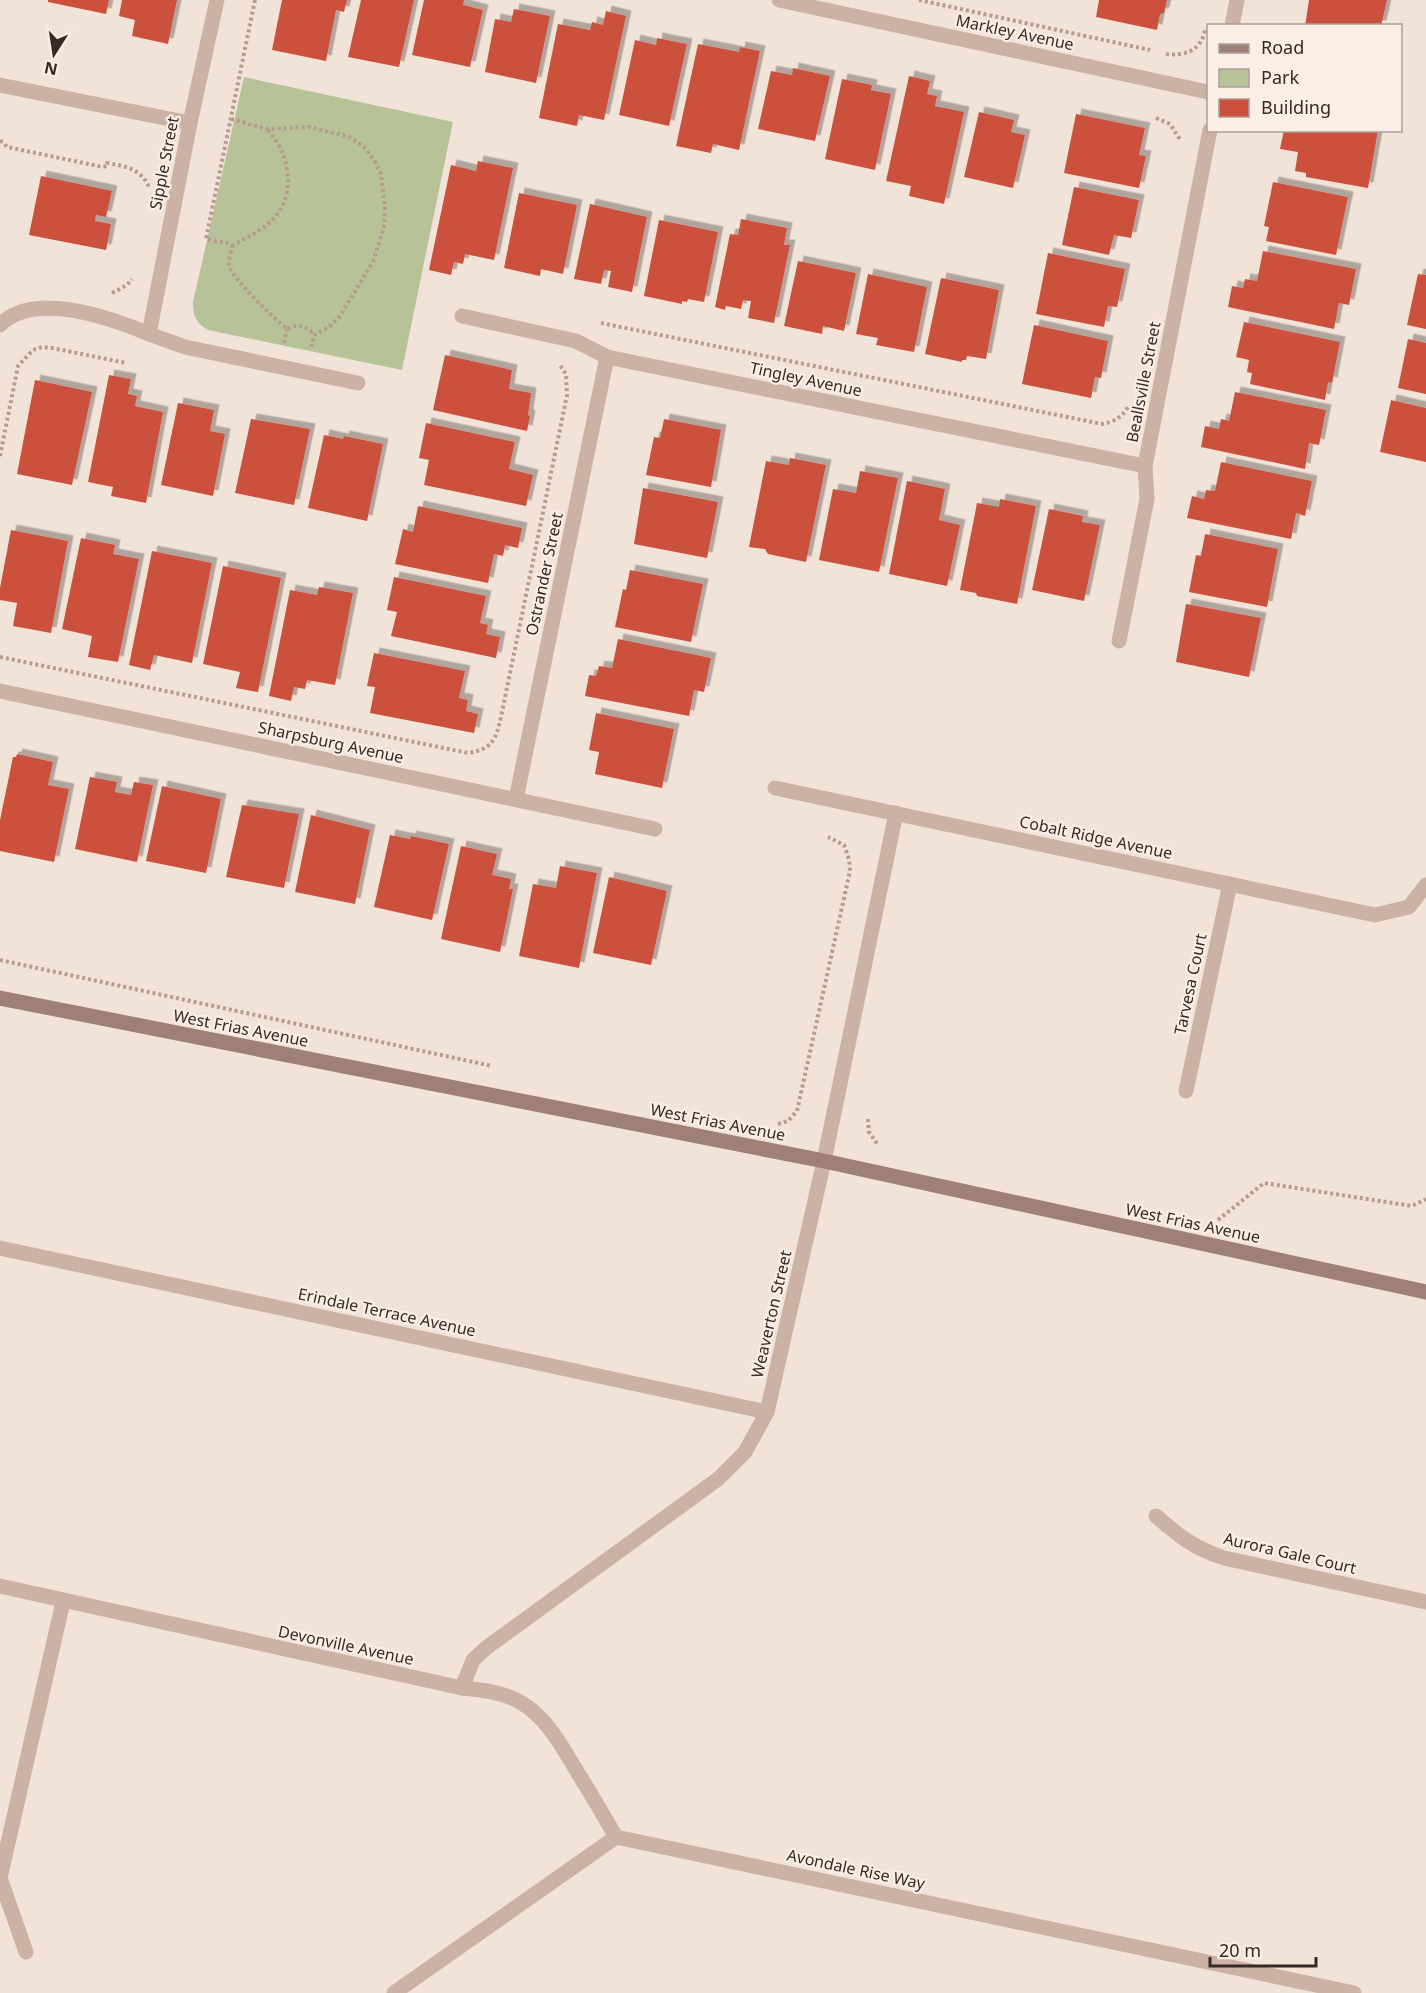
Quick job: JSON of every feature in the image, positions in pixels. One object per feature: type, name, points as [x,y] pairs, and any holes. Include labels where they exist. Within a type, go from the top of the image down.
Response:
[{"type":"street","name":"Sipple Street","points":[[149,334],[190,123],[217,0]]},
{"type":"street","name":"Markley Avenue","points":[[779,0],[1207,92]]},
{"type":"street","points":[[1232,24],[1237,0]]},
{"type":"street","points":[[0,85],[190,123]]},
{"type":"street","name":"Beallsville Street","points":[[1119,641],[1147,499],[1145,466],[1210,132]]},
{"type":"street","points":[[0,325],[7,318],[32,309],[58,308],[113,318],[186,347],[358,383]]},
{"type":"street","name":"Tingley Avenue","points":[[462,316],[576,340],[607,357],[1145,466]]},
{"type":"street","name":"Ostrander Street","points":[[516,799],[607,357]]},
{"type":"street","name":"Sharpsburg Avenue","points":[[0,691],[655,829]]},
{"type":"street","name":"Cobalt Ridge Avenue","points":[[775,788],[1375,915],[1409,907],[1426,885]]},
{"type":"street","name":"Weaverton Street","points":[[462,1688],[473,1660],[486,1648],[717,1479],[745,1452],[767,1412],[824,1161],[896,813]]},
{"type":"street","name":"Tarvesa Court","points":[[1186,1091],[1230,884]]},
{"type":"street","name":"West Frias Avenue","points":[[0,998],[824,1161],[1426,1292]]},
{"type":"street","name":"Erindale Terrace Avenue","points":[[0,1248],[767,1412]]},
{"type":"street","name":"Aurora Gale Court","points":[[1156,1516],[1180,1537],[1199,1549],[1224,1558],[1426,1602]]},
{"type":"street","name":"Devonville Avenue","points":[[0,1586],[63,1602],[507,1696],[535,1713],[553,1731],[616,1837]]},
{"type":"street","points":[[26,1952],[0,1878],[63,1602]]},
{"type":"street","points":[[394,1993],[616,1837]]},
{"type":"street","name":"Avondale Rise Way","points":[[616,1837],[1354,1993]]},
{"type":"path","points":[[232,246],[206,239],[255,0]]},
{"type":"path","points":[[919,0],[1154,51]]},
{"type":"path","points":[[1165,54],[1176,55],[1194,50],[1203,38],[1207,22]]},
{"type":"path","points":[[1156,118],[1170,124],[1176,131],[1181,141],[1181,150]]},
{"type":"path","points":[[231,119],[267,129],[309,127],[350,137],[364,147],[381,174],[385,207],[384,227],[373,262],[340,316],[329,327],[314,334]]},
{"type":"path","points":[[232,246],[259,231],[272,220],[283,202],[288,179],[286,159],[282,148],[267,129]]},
{"type":"path","points":[[0,141],[7,147],[104,167],[107,163],[129,167],[141,175],[151,191]]},
{"type":"path","points":[[232,246],[229,267],[235,277],[263,308],[287,329]]},
{"type":"path","points":[[108,293],[127,285],[134,274]]},
{"type":"path","points":[[597,322],[1102,424],[1118,419],[1130,402]]},
{"type":"path","points":[[284,345],[287,329],[292,326],[302,326],[314,334]]},
{"type":"path","points":[[311,351],[314,334]]},
{"type":"path","points":[[0,456],[18,366],[33,350],[42,347],[52,348],[126,363]]},
{"type":"path","points":[[0,657],[468,753],[480,751],[495,738],[501,717],[567,395],[566,374],[558,364]]},
{"type":"path","points":[[769,1125],[782,1124],[793,1117],[797,1111],[850,871],[844,845],[828,837]]},
{"type":"path","points":[[0,960],[499,1067]]},
{"type":"path","points":[[1193,1242],[1264,1183],[1412,1206],[1426,1198]]},
{"type":"green space","points":[[244,77],[453,122],[402,370],[208,330],[196,319],[193,302]]},
{"type":"building","points":[[48,0],[109,0],[106,14],[48,2]]},
{"type":"building","points":[[122,0],[177,0],[168,44],[132,36],[135,20],[119,16]]},
{"type":"building","points":[[282,0],[347,0],[344,12],[336,10],[326,61],[272,50]]},
{"type":"building","points":[[361,0],[414,0],[399,67],[348,57]]},
{"type":"building","points":[[424,0],[464,0],[463,5],[483,10],[470,67],[412,55]]},
{"type":"building","points":[[1099,0],[1167,0],[1164,13],[1160,14],[1157,30],[1096,17]]},
{"type":"building","points":[[1309,0],[1387,0],[1381,24],[1305,24]]},
{"type":"building","points":[[514,9],[550,16],[536,83],[485,72],[495,19],[511,22]]},
{"type":"building","points":[[606,11],[626,16],[604,120],[579,115],[577,126],[539,118],[558,24],[590,30],[592,22],[603,25]]},
{"type":"building","points":[[657,38],[687,44],[669,126],[619,115],[635,40],[656,45]]},
{"type":"building","points":[[698,44],[739,52],[740,47],[760,51],[739,150],[713,144],[711,153],[676,146]]},
{"type":"building","points":[[793,68],[830,76],[815,141],[758,129],[771,71],[792,75]]},
{"type":"building","points":[[909,76],[930,81],[927,94],[937,96],[935,106],[964,112],[944,204],[909,196],[911,186],[886,181]]},
{"type":"building","points":[[842,79],[872,85],[871,90],[891,94],[875,170],[825,159]]},
{"type":"building","points":[[979,112],[1014,120],[1011,132],[1025,135],[1013,188],[964,177]]},
{"type":"building","points":[[1076,114],[1145,128],[1139,155],[1146,156],[1139,188],[1064,173]]},
{"type":"building","points":[[1284,132],[1378,132],[1368,188],[1306,177],[1306,173],[1295,171],[1298,152],[1280,149]]},
{"type":"building","points":[[478,161],[513,168],[494,260],[465,254],[463,264],[454,262],[451,275],[429,270],[451,165],[476,171]]},
{"type":"building","points":[[41,176],[112,191],[106,217],[96,215],[95,221],[111,224],[106,250],[29,235]]},
{"type":"building","points":[[1273,182],[1348,197],[1336,255],[1266,241],[1269,227],[1264,226]]},
{"type":"building","points":[[1074,187],[1139,200],[1131,238],[1114,235],[1109,255],[1062,245]]},
{"type":"building","points":[[519,193],[577,205],[563,274],[541,269],[540,276],[504,268]]},
{"type":"building","points":[[590,204],[647,217],[632,292],[608,287],[611,271],[604,270],[601,284],[574,279]]},
{"type":"building","points":[[741,219],[787,228],[784,245],[790,245],[774,323],[748,318],[751,301],[743,300],[741,309],[726,306],[725,310],[715,307],[730,234],[738,235]]},
{"type":"building","points":[[659,220],[718,232],[704,302],[688,299],[687,302],[682,301],[682,304],[644,296]]},
{"type":"building","points":[[1263,251],[1356,269],[1349,305],[1339,303],[1334,329],[1228,307],[1232,286],[1243,288],[1245,279],[1257,281]]},
{"type":"building","points":[[1048,253],[1125,269],[1117,307],[1108,306],[1104,327],[1036,314]]},
{"type":"building","points":[[798,261],[856,273],[844,331],[823,326],[822,334],[784,326]]},
{"type":"building","points":[[868,274],[927,287],[914,352],[876,345],[878,338],[856,334]]},
{"type":"building","points":[[1418,274],[1426,275],[1426,329],[1407,325]]},
{"type":"building","points":[[941,278],[999,290],[986,359],[967,356],[962,362],[925,354]]},
{"type":"building","points":[[1244,322],[1340,342],[1332,383],[1328,382],[1325,400],[1250,384],[1252,373],[1247,372],[1249,360],[1236,357]]},
{"type":"building","points":[[1034,325],[1108,341],[1101,378],[1095,377],[1091,398],[1022,384]]},
{"type":"building","points":[[1408,339],[1426,343],[1426,394],[1398,388]]},
{"type":"building","points":[[445,355],[512,370],[509,389],[531,393],[527,431],[433,410]]},
{"type":"building","points":[[109,375],[131,379],[128,394],[137,396],[135,406],[163,412],[146,503],[111,496],[113,487],[88,482]]},
{"type":"building","points":[[35,380],[92,392],[72,485],[17,474]]},
{"type":"building","points":[[1235,392],[1326,410],[1319,445],[1309,443],[1305,469],[1201,447],[1205,426],[1219,429],[1221,419],[1229,421]]},
{"type":"building","points":[[1391,400],[1426,408],[1426,462],[1380,452]]},
{"type":"building","points":[[178,403],[214,410],[210,431],[225,434],[213,496],[161,485]]},
{"type":"building","points":[[251,419],[310,429],[294,505],[235,493]]},
{"type":"building","points":[[664,419],[721,430],[711,487],[646,475],[654,437],[660,438]]},
{"type":"building","points":[[426,423],[515,442],[509,469],[533,475],[526,506],[424,485],[429,460],[419,458]]},
{"type":"building","points":[[324,435],[343,439],[344,436],[383,444],[367,521],[308,508]]},
{"type":"building","points":[[790,458],[826,465],[806,562],[768,554],[765,549],[749,547],[766,461],[789,465]]},
{"type":"building","points":[[1221,462],[1312,481],[1305,516],[1296,513],[1291,539],[1187,518],[1192,496],[1204,499],[1206,490],[1215,491]]},
{"type":"building","points":[[860,471],[898,478],[879,572],[819,560],[833,489],[856,493]]},
{"type":"building","points":[[907,481],[945,489],[939,520],[960,525],[947,586],[889,574]]},
{"type":"building","points":[[643,488],[718,502],[707,558],[634,544]]},
{"type":"building","points":[[1000,499],[1036,506],[1017,604],[960,590],[977,503],[999,507]]},
{"type":"building","points":[[418,506],[522,528],[518,548],[505,545],[503,556],[494,554],[488,583],[395,564],[403,529],[413,532]]},
{"type":"building","points":[[1049,509],[1083,516],[1082,522],[1100,525],[1084,601],[1032,590]]},
{"type":"building","points":[[11,530],[68,541],[51,633],[13,626],[17,603],[0,600],[0,588]]},
{"type":"building","points":[[1205,534],[1278,549],[1267,607],[1189,592],[1196,555],[1201,556]]},
{"type":"building","points":[[81,538],[115,545],[113,554],[139,559],[118,662],[88,657],[92,636],[62,629]]},
{"type":"building","points":[[152,551],[212,563],[192,663],[154,655],[150,670],[129,665]]},
{"type":"building","points":[[223,566],[281,578],[258,692],[236,688],[240,672],[203,664]]},
{"type":"building","points":[[630,570],[703,584],[691,642],[615,627],[623,589],[626,590]]},
{"type":"building","points":[[394,577],[486,596],[480,623],[488,625],[486,634],[500,637],[496,658],[391,636],[397,612],[387,610]]},
{"type":"building","points":[[319,587],[353,593],[335,685],[307,680],[305,689],[294,687],[291,701],[269,696],[290,590],[317,595]]},
{"type":"building","points":[[1186,604],[1261,618],[1249,677],[1176,662]]},
{"type":"building","points":[[618,639],[711,658],[704,692],[694,690],[689,716],[585,696],[589,675],[596,676],[599,666],[612,668]]},
{"type":"building","points":[[374,653],[465,671],[459,698],[468,700],[466,711],[478,714],[474,733],[370,713],[375,687],[367,686]]},
{"type":"building","points":[[596,713],[674,729],[662,788],[595,774],[599,752],[589,750]]},
{"type":"building","points":[[17,754],[53,762],[48,785],[69,789],[54,862],[0,851],[0,820],[13,757]]},
{"type":"building","points":[[90,777],[117,782],[115,792],[131,795],[134,782],[153,785],[137,862],[75,849]]},
{"type":"building","points":[[162,786],[221,799],[206,873],[146,861]]},
{"type":"building","points":[[242,805],[299,814],[284,888],[226,877]]},
{"type":"building","points":[[311,815],[370,830],[355,904],[295,892]]},
{"type":"building","points":[[390,835],[410,839],[411,836],[449,844],[432,920],[374,907]]},
{"type":"building","points":[[461,846],[497,854],[492,875],[511,879],[509,889],[513,889],[500,952],[441,939]]},
{"type":"building","points":[[560,866],[597,873],[579,968],[519,956],[533,884],[556,888]]},
{"type":"building","points":[[609,877],[667,891],[651,965],[593,953]]}]
